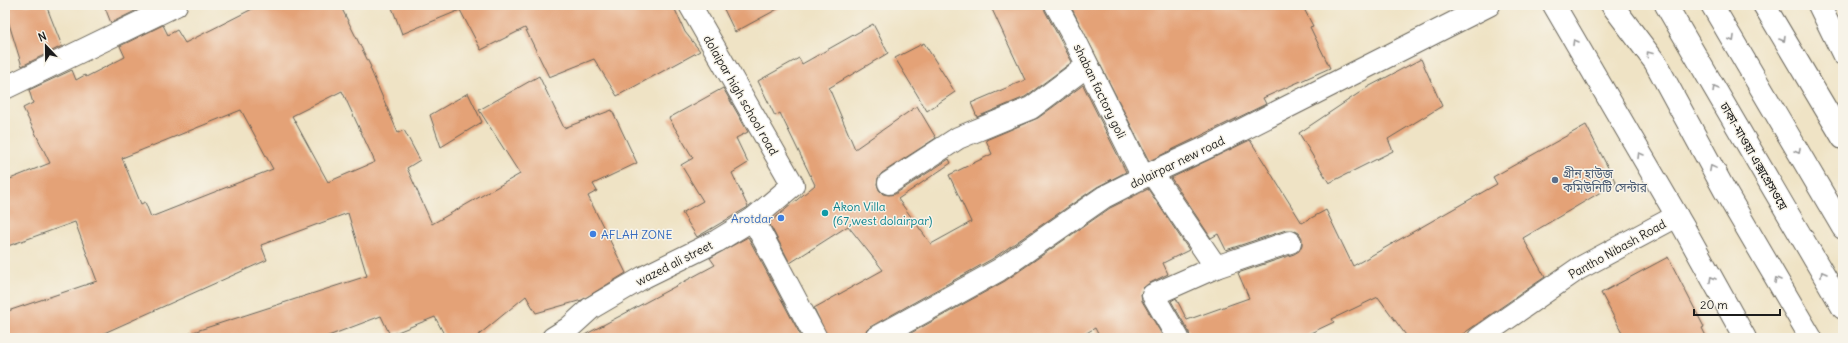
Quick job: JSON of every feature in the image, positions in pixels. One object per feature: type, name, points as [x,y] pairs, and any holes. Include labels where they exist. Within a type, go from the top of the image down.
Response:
[{"type":"main road","points":[[5,88],[176,5]]},
{"type":"main road","name":"dolaipar high school road","points":[[690,5],[793,185]]},
{"type":"main road","name":"shaban factory goli","points":[[1056,5],[1087,66],[1148,175],[1216,267]]},
{"type":"main road","name":"dolairpar new road","points":[[876,338],[1000,270],[1104,198],[1489,5]]},
{"type":"main road","points":[[1554,5],[1677,216],[1745,338]]},
{"type":"main road","points":[[1612,5],[1655,62],[1725,191],[1811,338]]},
{"type":"main road","name":"ঢাকা-মাওয়া এক্সপ্রেসওয়ে","points":[[1666,5],[1843,308]]},
{"type":"main road","points":[[1712,5],[1843,228]]},
{"type":"main road","points":[[1764,5],[1843,138]]},
{"type":"main road","points":[[1819,5],[1843,54]]},
{"type":"main road","points":[[889,183],[958,138],[1031,108],[1087,66]]},
{"type":"main road","name":"wazed ali street","points":[[553,338],[569,328],[591,308],[644,277],[716,241],[753,219],[793,185]]},
{"type":"main road","name":"Pantho Nibash Road","points":[[1479,338],[1578,269],[1677,216]]},
{"type":"main road","points":[[753,219],[816,338]]},
{"type":"main road","points":[[1178,338],[1153,296],[1216,267],[1290,242]]},
{"type":"building","points":[[5,5],[46,5],[62,46],[22,66],[5,11]]},
{"type":"building","points":[[104,5],[147,5],[111,23]]},
{"type":"building","points":[[260,5],[340,5],[371,67],[370,68],[398,133],[404,130],[420,160],[407,168],[432,224],[520,174],[479,110],[539,76],[564,128],[612,110],[637,163],[593,184],[597,191],[588,196],[626,273],[582,300],[536,313],[526,296],[475,338],[446,338],[435,317],[390,335],[381,316],[323,338],[191,338],[190,333],[367,276],[348,213],[261,245],[267,260],[93,338],[5,338],[5,312],[97,281],[75,222],[5,247],[5,181],[50,163],[23,108],[33,103],[29,90],[72,70],[76,80],[85,75],[86,77],[125,57],[120,46],[163,25],[168,35],[177,30],[185,43]],"holes":[[[342,91],[375,162],[328,182],[292,116]],[[241,110],[273,169],[151,217],[145,202],[141,204],[122,158]]]},
{"type":"building","points":[[391,5],[673,5],[685,32],[700,51],[617,96],[594,59],[549,77],[525,28],[481,50],[460,10],[402,34]]},
{"type":"building","points":[[722,5],[785,5],[735,32]]},
{"type":"building","points":[[990,5],[1044,5],[1045,11],[1072,62],[1025,97],[977,117],[971,103],[1025,80]]},
{"type":"building","points":[[1070,5],[1302,5],[1313,26],[1310,27],[1330,68],[1263,98],[1266,104],[1149,161]]},
{"type":"building","points":[[873,24],[888,53],[829,88],[855,149],[917,106],[936,138],[882,173],[878,178],[877,184],[879,190],[883,194],[895,194],[949,159],[951,163],[898,199],[931,244],[971,222],[949,175],[992,154],[986,140],[1038,118],[1083,85],[1126,172],[1097,187],[992,259],[870,327],[865,332],[864,338],[828,338],[814,308],[883,270],[848,226],[790,263],[769,223],[815,185],[780,113],[775,116],[758,81],[799,58],[802,64]]},
{"type":"building","points":[[924,43],[955,92],[927,111],[895,58]]},
{"type":"building","points":[[1421,59],[1442,106],[1388,139],[1393,151],[1329,183],[1299,133],[1368,87]]},
{"type":"building","points":[[723,88],[748,132],[736,138],[748,163],[732,173],[748,207],[697,237],[682,213],[703,201],[681,165],[693,158],[669,118]]},
{"type":"building","points":[[468,93],[482,122],[441,147],[430,115]]},
{"type":"building","points":[[1586,125],[1616,183],[1523,238],[1545,277],[1457,338],[1408,338],[1378,297],[1332,319],[1334,322],[1300,338],[1190,338],[1189,332],[1171,301],[1176,298],[1187,320],[1249,298],[1238,273],[1294,254],[1299,251],[1302,245],[1302,238],[1299,233],[1293,230],[1286,230],[1226,250],[1218,234],[1211,238],[1171,178],[1250,140],[1302,223],[1326,210],[1353,266],[1497,184],[1493,177]]},
{"type":"building","points":[[1148,189],[1189,250],[1163,263],[1168,274],[1148,284],[1143,288],[1141,294],[1142,301],[1164,338],[1100,338],[1095,328],[1078,338],[902,338],[1005,281],[1110,208]]},
{"type":"building","points":[[748,237],[802,338],[579,338],[715,265],[710,258]]},
{"type":"building","points":[[1668,257],[1704,327],[1702,328],[1707,338],[1625,338],[1601,293]]},
{"type":"place","name":"গ্রীন হাউজ কমিউনিটি সেন্টার","points":[[1555,180]]},
{"type":"place","name":"Akon Villa (67,west dolairpar)","points":[[825,213]]},
{"type":"place","name":"Arotdar","points":[[781,218]]},
{"type":"place","name":"AFLAH ZONE","points":[[593,234]]}]
